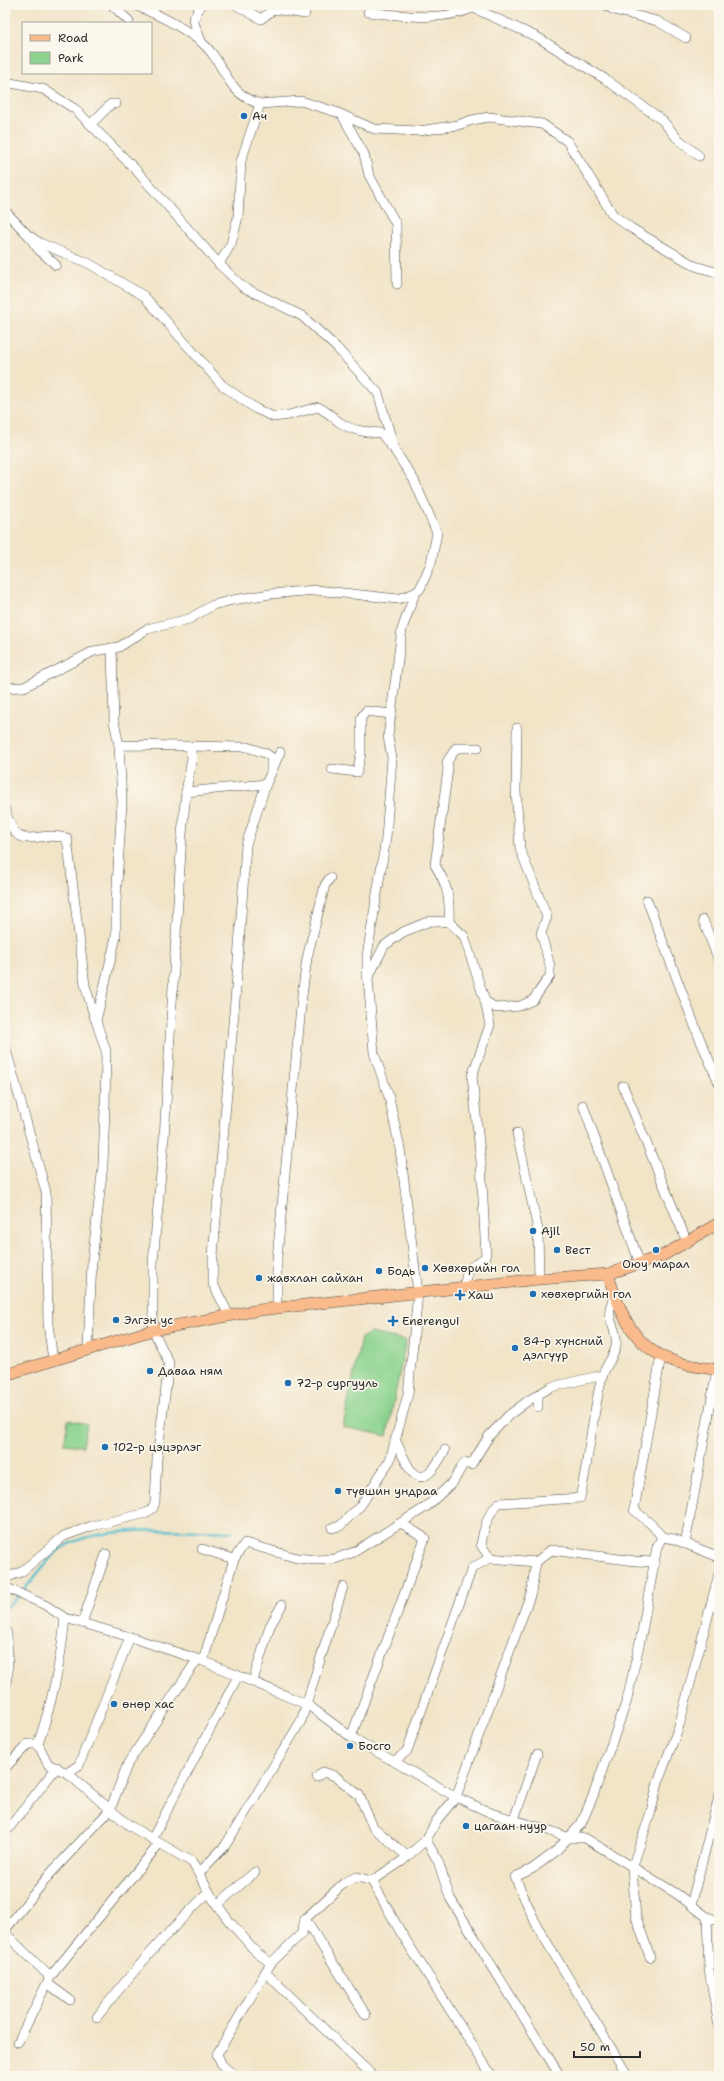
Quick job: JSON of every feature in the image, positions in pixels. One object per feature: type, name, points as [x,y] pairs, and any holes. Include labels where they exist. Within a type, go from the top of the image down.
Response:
[{"type":"main road","points":[[5,1375],[88,1348],[153,1330],[229,1315],[277,1308],[418,1294],[539,1279],[608,1274],[662,1256],[719,1224]]},
{"type":"main road","points":[[608,1274],[621,1312],[634,1332],[647,1347],[661,1356],[677,1362],[718,1370]]},
{"type":"street","points":[[112,5],[129,21]]},
{"type":"street","points":[[135,5],[171,22],[200,41],[220,64],[229,83],[247,99],[260,104],[301,100],[341,114],[374,129],[419,131],[458,125],[472,120],[489,117],[542,124],[567,142],[613,214],[631,228],[695,266],[719,273]]},
{"type":"street","points":[[200,41],[193,20],[201,5]]},
{"type":"street","points":[[236,5],[261,19],[274,9],[305,14]]},
{"type":"street","points":[[606,5],[614,10],[657,21],[686,38]]},
{"type":"street","points":[[368,12],[403,16],[454,15],[474,6],[537,37],[599,75],[662,120],[677,138],[699,156]]},
{"type":"street","points":[[5,82],[43,89],[75,109],[136,169],[219,264],[243,287],[302,316],[336,347],[378,393],[395,451]]},
{"type":"street","points":[[91,124],[111,104],[116,104]]},
{"type":"street","points":[[219,264],[231,244],[238,217],[241,161],[260,104]]},
{"type":"street","points":[[341,114],[364,154],[369,175],[396,224],[397,284]]},
{"type":"street","points":[[5,211],[28,235],[39,250],[56,265]]},
{"type":"street","points":[[5,688],[24,687],[94,651],[119,647],[148,629],[189,619],[213,605],[233,600],[270,594],[316,590],[398,599],[415,593],[420,589],[431,563],[437,533],[414,480],[381,433],[357,431],[340,422],[328,412],[318,407],[289,415],[274,417],[256,410],[222,385],[144,296],[88,262],[56,251],[28,235]]},
{"type":"street","points":[[332,1528],[340,1526],[361,1505],[390,1460],[408,1394],[418,1294],[400,1149],[389,1097],[374,1053],[367,956],[386,838],[392,758],[388,737],[402,629],[415,593]]},
{"type":"street","points":[[96,1021],[116,937],[116,902],[122,802],[119,745],[114,721],[112,648]]},
{"type":"street","points":[[332,769],[357,772],[362,754],[360,718],[363,713],[391,714]]},
{"type":"street","points":[[485,1001],[496,1008],[520,1006],[533,1000],[550,976],[550,966],[541,933],[547,917],[520,849],[516,791],[517,728]]},
{"type":"street","points":[[119,745],[247,747],[265,753],[271,757],[271,773]]},
{"type":"street","points":[[5,1578],[21,1572],[64,1536],[92,1526],[147,1513],[153,1508],[155,1502],[158,1459],[169,1363],[153,1330],[153,1263],[164,1139],[186,792],[192,758],[190,746]]},
{"type":"street","points":[[449,922],[450,897],[443,878],[435,865],[448,769],[447,762],[456,748],[478,748]]},
{"type":"street","points":[[229,1315],[213,1284],[214,1247],[238,971],[246,845],[266,784],[280,752]]},
{"type":"street","points":[[186,792],[266,784]]},
{"type":"street","points":[[5,809],[11,828],[17,836],[27,838],[54,835],[67,838],[85,985],[106,1051],[103,1165],[92,1262],[88,1348]]},
{"type":"street","points":[[277,1308],[277,1258],[292,1084],[307,958],[325,885],[330,878]]},
{"type":"street","points":[[647,900],[719,1083]]},
{"type":"street","points":[[703,920],[719,961]]},
{"type":"street","points":[[368,978],[384,946],[403,932],[430,921],[449,922],[464,936],[485,1001],[490,1025],[472,1076],[482,1162],[486,1257],[468,1269],[465,1275],[464,1288]]},
{"type":"street","points":[[5,1046],[46,1192],[48,1324],[53,1360]]},
{"type":"street","points":[[623,1086],[687,1242]]},
{"type":"street","points":[[583,1105],[640,1264]]},
{"type":"street","points":[[517,1133],[538,1230],[539,1279]]},
{"type":"street","points":[[490,1558],[481,1545],[483,1534],[494,1507],[499,1503],[580,1498],[588,1460],[591,1430],[603,1375],[616,1346],[615,1335],[608,1310],[615,1296]]},
{"type":"street","points":[[661,1356],[634,1510],[652,1525],[662,1537],[719,1557]]},
{"type":"street","points":[[685,1544],[718,1370]]},
{"type":"street","points":[[5,1930],[50,1874],[110,1810],[128,1763],[200,1660],[234,1559],[245,1543],[297,1558],[316,1560],[335,1559],[354,1552],[426,1507],[453,1482],[464,1463],[471,1465],[489,1436],[509,1415],[552,1387],[603,1375]]},
{"type":"street","points":[[538,1395],[538,1407]]},
{"type":"street","points":[[395,1440],[414,1473],[420,1476],[424,1476],[435,1467],[445,1450]]},
{"type":"street","points":[[351,1737],[425,1538],[401,1523]]},
{"type":"street","points":[[628,2076],[538,1926],[515,1877],[532,1869],[555,1852],[581,1824],[593,1796],[627,1700],[642,1632],[654,1562],[662,1537]]},
{"type":"street","points":[[202,1549],[234,1559]]},
{"type":"street","points":[[372,1881],[407,1856],[426,1840],[437,1820],[456,1797],[531,1593],[536,1562],[551,1550],[654,1562]]},
{"type":"street","points":[[82,1623],[106,1554]]},
{"type":"street","points":[[395,1761],[407,1751],[472,1568],[490,1558],[536,1562]]},
{"type":"street","points":[[650,1957],[636,1917],[632,1868],[650,1815],[658,1782],[679,1726],[719,1574]]},
{"type":"street","points":[[5,1587],[45,1605],[65,1618],[200,1660],[308,1705],[351,1737],[456,1797],[491,1813],[514,1819],[569,1838],[585,1838],[677,1894],[707,1917],[719,1921]]},
{"type":"street","points":[[199,1874],[225,1846],[301,1721],[308,1705],[343,1587]]},
{"type":"street","points":[[253,1681],[270,1626],[282,1605]]},
{"type":"street","points":[[65,1618],[61,1654],[47,1717],[38,1744],[48,1764],[67,1773],[110,1810],[156,1841],[192,1862],[217,1905],[257,1953],[271,1962]]},
{"type":"street","points":[[5,1629],[7,1634],[8,1670],[5,1689]]},
{"type":"street","points":[[67,1773],[79,1765],[130,1637]]},
{"type":"street","points":[[18,2042],[49,1980],[156,1841],[238,1676]]},
{"type":"street","points":[[5,1768],[28,1744],[38,1744]]},
{"type":"street","points":[[514,1819],[537,1754]]},
{"type":"street","points":[[5,1833],[57,1767]]},
{"type":"street","points":[[317,1777],[323,1772],[335,1776],[359,1795],[373,1827],[407,1856]]},
{"type":"street","points":[[691,1905],[719,1796]]},
{"type":"street","points":[[426,1840],[438,1861],[450,1898],[560,2076]]},
{"type":"street","points":[[217,1905],[255,1872]]},
{"type":"street","points":[[235,2076],[222,2065],[217,2054],[271,1962],[302,1933],[305,1919],[345,1882],[357,1877],[372,1881],[400,1931],[492,2076]]},
{"type":"street","points":[[97,2017],[131,1973],[176,1923],[209,1892]]},
{"type":"street","points":[[707,1917],[710,1969],[719,2027]]},
{"type":"street","points":[[305,1919],[366,2015]]},
{"type":"street","points":[[5,1933],[70,2000]]},
{"type":"street","points":[[265,1972],[373,2076]]},
{"type":"green space","points":[[370,1333],[406,1340],[387,1436],[343,1427],[361,1338]]},
{"type":"green space","points":[[68,1420],[87,1424],[83,1446],[64,1444]]},
{"type":"waterway","points":[[5,1608],[13,1602],[45,1564],[59,1550],[74,1541],[117,1532],[142,1530],[232,1532]]},
{"type":"place","name":"Ач","points":[[244,116]]},
{"type":"place","name":"Ajil","points":[[533,1231]]},
{"type":"place","name":"Вест","points":[[557,1250]]},
{"type":"place","name":"Оюу марал","points":[[656,1250]]},
{"type":"place","name":"Хөвхөрийн гол","points":[[425,1268]]},
{"type":"place","name":"Бодь","points":[[379,1271]]},
{"type":"place","name":"жавхлан сайхан","points":[[259,1278]]},
{"type":"place","name":"хөвхөргийн гол","points":[[533,1294]]},
{"type":"place","name":"Хаш","points":[[460,1295]]},
{"type":"place","name":"Элгэн ус","points":[[116,1320]]},
{"type":"place","name":"Enerengui","points":[[393,1321]]},
{"type":"place","name":"84-р хүнсний дэлгүүр","points":[[515,1348]]},
{"type":"place","name":"Даваа ням","points":[[150,1371]]},
{"type":"place","name":"72-р сургууль","points":[[288,1383]]},
{"type":"place","name":"102-р цэцэрлэг","points":[[105,1447]]},
{"type":"place","name":"түвшин ундраа","points":[[338,1491]]},
{"type":"place","name":"өнөр хас","points":[[114,1704]]},
{"type":"place","name":"Босго","points":[[350,1746]]},
{"type":"place","name":"цагаан нуур","points":[[466,1826]]}]
